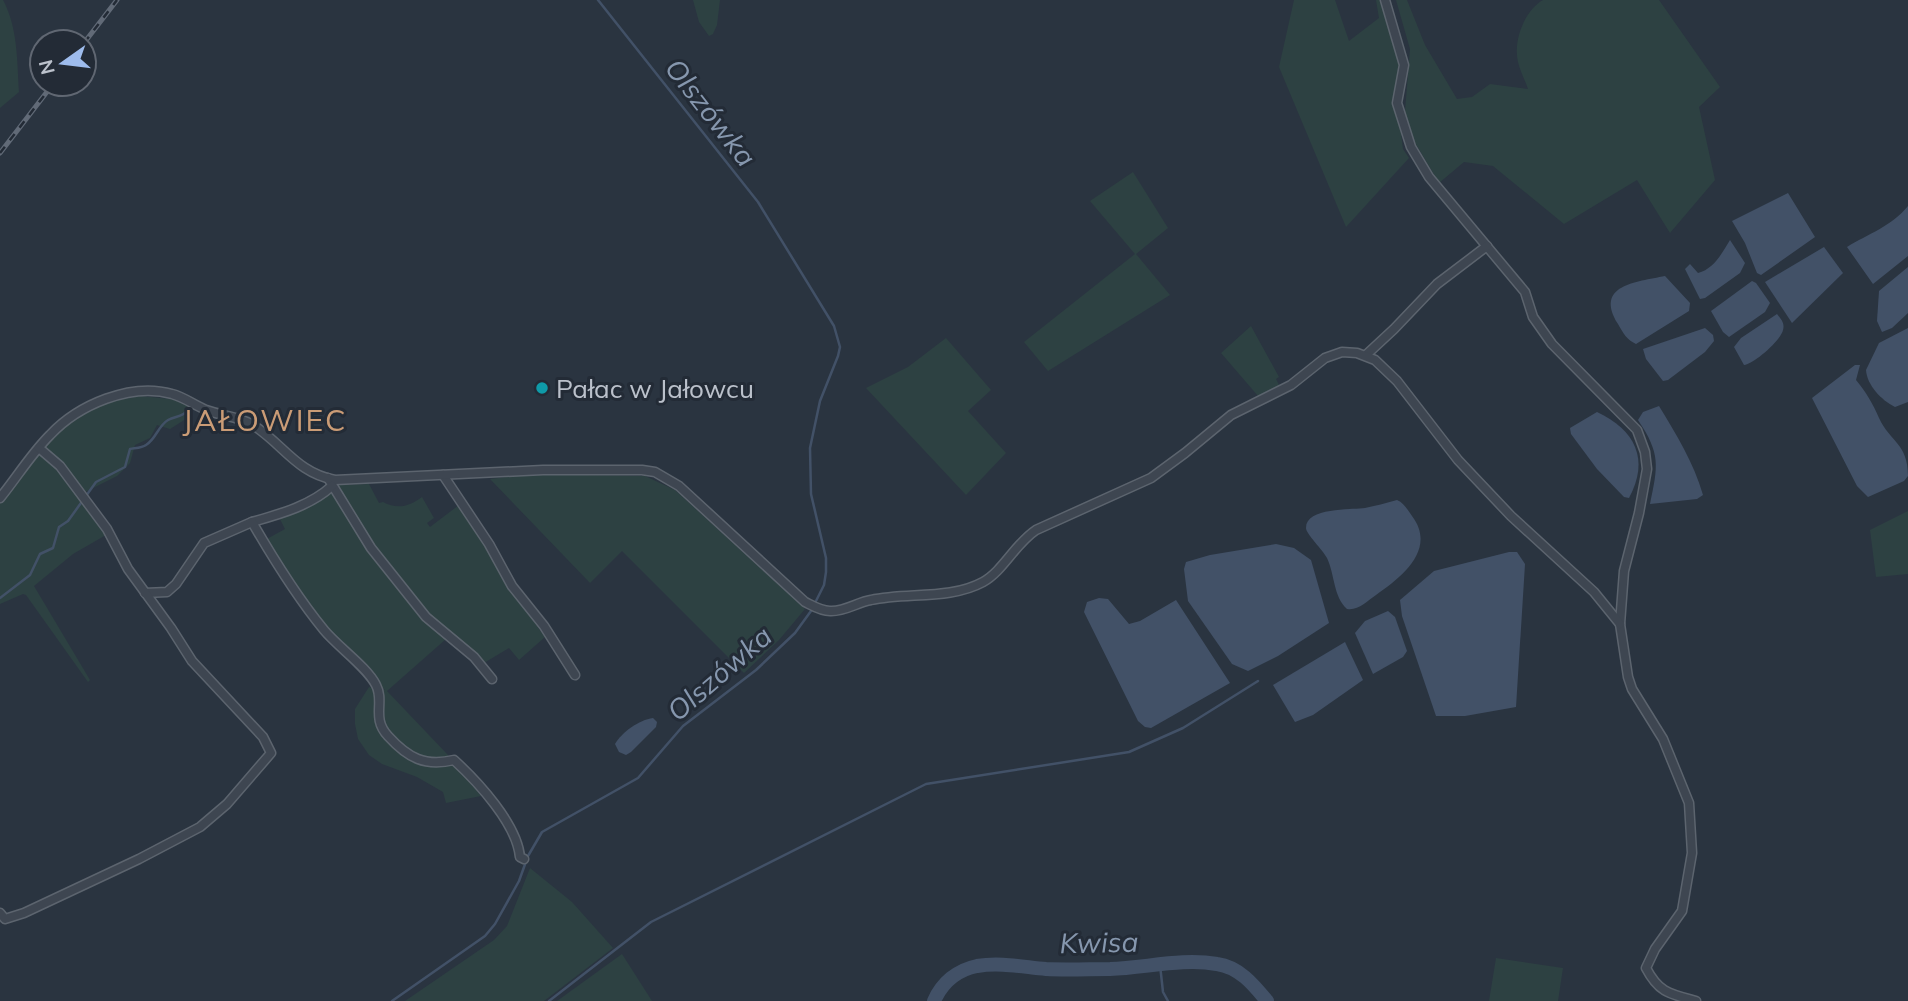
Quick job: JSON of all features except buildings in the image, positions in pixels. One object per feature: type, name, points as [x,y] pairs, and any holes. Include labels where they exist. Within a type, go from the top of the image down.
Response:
[{"type":"street","points":[[1385,0],[1404,65],[1397,103],[1411,147],[1429,177],[1525,292],[1533,317],[1552,344],[1637,430],[1645,452],[1647,469],[1624,571],[1620,624],[1632,690],[1663,738],[1689,803],[1692,853],[1682,911],[1655,949],[1646,968],[1654,983],[1667,993],[1696,1001]]},
{"type":"street","points":[[1366,355],[1437,284],[1487,246]]},
{"type":"street","points":[[0,498],[38,448],[64,422],[87,408],[124,394],[172,394],[212,413],[256,427],[306,470],[330,482],[542,470],[655,472],[680,486],[805,602],[819,609],[834,611],[868,600],[946,593],[989,579],[1022,541],[1036,530],[1151,478],[1231,415],[1291,385],[1325,358],[1342,352],[1366,355],[1397,381],[1458,460],[1511,516],[1594,592],[1620,624]]},
{"type":"street","points":[[0,913],[5,919],[24,913],[200,827],[227,804],[271,753],[263,737],[192,662],[128,569],[107,529],[60,466],[38,448]]},
{"type":"street","points":[[443,475],[489,544],[512,586],[544,626],[575,675]]},
{"type":"street","points":[[145,593],[167,592],[176,584],[204,543],[252,522],[289,511],[322,495],[330,482]]},
{"type":"street","points":[[330,482],[371,548],[426,617],[474,657],[492,680]]},
{"type":"street","points":[[252,522],[303,603],[376,686],[379,700],[377,715],[386,734],[414,758],[438,764],[454,760],[468,773],[510,826],[519,843],[520,857],[524,859]]},
{"type":"green space","points":[[0,0],[3,0],[12,22],[19,92],[0,108]]},
{"type":"green space","points":[[693,0],[720,0],[717,25],[713,34],[709,36],[699,22]]},
{"type":"green space","points":[[1294,0],[1335,0],[1349,41],[1379,18],[1376,0],[1385,0],[1404,65],[1397,103],[1403,149],[1409,158],[1346,227],[1279,67]]},
{"type":"green space","points":[[1396,0],[1407,0],[1425,45],[1457,99],[1472,97],[1490,84],[1528,89],[1518,62],[1517,45],[1525,19],[1543,0],[1659,0],[1720,87],[1699,107],[1715,180],[1670,233],[1637,180],[1564,224],[1493,166],[1464,162],[1439,183],[1404,124],[1410,49]]},
{"type":"green space","points":[[1133,172],[1168,228],[1136,254],[1170,295],[1048,371],[1024,342],[1135,254],[1090,201]]},
{"type":"green space","points":[[1251,326],[1279,377],[1276,379],[1280,387],[1258,396],[1221,353]]},
{"type":"green space","points":[[946,338],[991,390],[968,411],[1006,453],[966,495],[866,388],[908,367]]},
{"type":"green space","points":[[141,396],[180,400],[191,410],[189,417],[170,429],[157,425],[150,438],[135,445],[130,463],[117,476],[77,496],[106,535],[73,554],[34,586],[90,680],[88,682],[26,595],[0,604],[0,503],[47,444],[64,428],[89,411],[112,401]]},
{"type":"green space","points":[[530,474],[645,476],[675,490],[805,609],[779,640],[744,673],[622,551],[590,583],[490,479]]},
{"type":"green space","points":[[369,484],[379,503],[404,506],[422,497],[434,518],[427,523],[430,527],[459,505],[479,534],[504,581],[545,637],[519,660],[509,648],[484,663],[426,611],[394,573],[335,485]]},
{"type":"green space","points":[[331,491],[373,558],[446,639],[387,691],[447,754],[481,796],[446,803],[443,792],[417,777],[382,764],[369,755],[358,739],[355,709],[369,687],[385,690],[320,619],[265,540],[285,529],[279,517]]},
{"type":"green space","points":[[1908,511],[1908,574],[1876,577],[1870,530]]},
{"type":"green space","points":[[530,868],[572,902],[613,948],[544,1001],[405,1001],[494,940],[507,926]]},
{"type":"green space","points":[[622,954],[652,1001],[557,1001]]},
{"type":"green space","points":[[1496,958],[1563,968],[1558,1001],[1489,1001]]},
{"type":"water","points":[[1788,193],[1815,237],[1761,275],[1757,273],[1745,243],[1732,221]]},
{"type":"water","points":[[1908,206],[1908,256],[1873,284],[1847,247],[1887,224]]},
{"type":"water","points":[[1730,240],[1745,263],[1740,273],[1700,299],[1685,269],[1690,264],[1698,273],[1709,268]]},
{"type":"water","points":[[1824,247],[1843,273],[1792,323],[1765,282]]},
{"type":"water","points":[[1908,267],[1908,313],[1892,328],[1882,332],[1877,321],[1879,291]]},
{"type":"water","points":[[1665,276],[1690,303],[1689,311],[1636,344],[1620,327],[1612,311],[1611,301],[1615,293],[1622,288]]},
{"type":"water","points":[[1752,281],[1770,303],[1765,312],[1729,337],[1711,311]]},
{"type":"water","points":[[1777,314],[1783,325],[1781,334],[1760,356],[1744,365],[1734,347],[1741,338]]},
{"type":"water","points":[[1705,328],[1713,335],[1714,341],[1705,352],[1663,381],[1646,359],[1643,349]]},
{"type":"water","points":[[1908,328],[1908,402],[1895,407],[1876,391],[1866,370],[1879,343]]},
{"type":"water","points":[[1855,365],[1860,365],[1856,380],[1883,426],[1902,449],[1907,465],[1908,476],[1904,481],[1868,497],[1857,486],[1812,398]]},
{"type":"water","points":[[1659,406],[1695,472],[1703,495],[1697,499],[1650,504],[1656,461],[1651,442],[1638,420],[1643,412]]},
{"type":"water","points":[[1597,412],[1621,428],[1635,447],[1638,471],[1629,498],[1624,497],[1597,469],[1571,434],[1570,428]]},
{"type":"water","points":[[1397,500],[1405,506],[1419,528],[1421,540],[1418,551],[1396,580],[1362,605],[1347,609],[1339,598],[1327,558],[1307,531],[1308,521],[1321,513],[1365,508]]},
{"type":"water","points":[[1276,544],[1294,548],[1311,560],[1329,623],[1278,656],[1248,671],[1232,664],[1188,601],[1184,569],[1186,562],[1210,555]]},
{"type":"water","points":[[1517,552],[1525,564],[1516,707],[1465,716],[1436,716],[1402,616],[1400,600],[1434,571]]},
{"type":"water","points":[[1099,598],[1108,599],[1129,624],[1140,621],[1176,600],[1230,683],[1151,728],[1145,727],[1138,721],[1084,612],[1087,602]]},
{"type":"water","points":[[1388,611],[1395,617],[1407,651],[1403,657],[1373,674],[1355,633],[1365,621]]},
{"type":"water","points":[[1345,642],[1363,680],[1313,715],[1295,722],[1273,685]]},
{"type":"water","points":[[653,718],[657,722],[656,727],[631,752],[626,755],[619,752],[615,744],[622,735],[631,727]]},
{"type":"waterway","name":"Olszówka","points":[[392,1001],[485,936],[495,924],[519,881],[528,856],[542,832],[638,778],[683,726],[756,670],[795,633],[811,611],[824,585],[826,558],[811,494],[810,448],[820,401],[840,347],[834,326],[758,202],[598,0]]},
{"type":"waterway","points":[[0,598],[30,575],[40,554],[53,548],[59,527],[68,521],[96,482],[125,467],[130,449],[146,445],[168,420],[188,410]]},
{"type":"waterway","points":[[549,1001],[651,922],[926,784],[1129,752],[1183,728],[1258,681]]},
{"type":"waterway","name":"Kwisa","points":[[934,1001],[951,978],[977,966],[1110,969],[1190,962],[1217,964],[1232,969],[1251,983],[1267,1001]]},
{"type":"waterway","points":[[1160,965],[1163,992],[1168,1001]]},
{"type":"railway","points":[[96,28],[117,0]]},
{"type":"railway","points":[[0,153],[42,98]]},
{"type":"place","name":"Pałac w Jałowcu","points":[[542,388]]},
{"type":"district","name":"JAŁOWIEC","points":[[265,420]]}]
